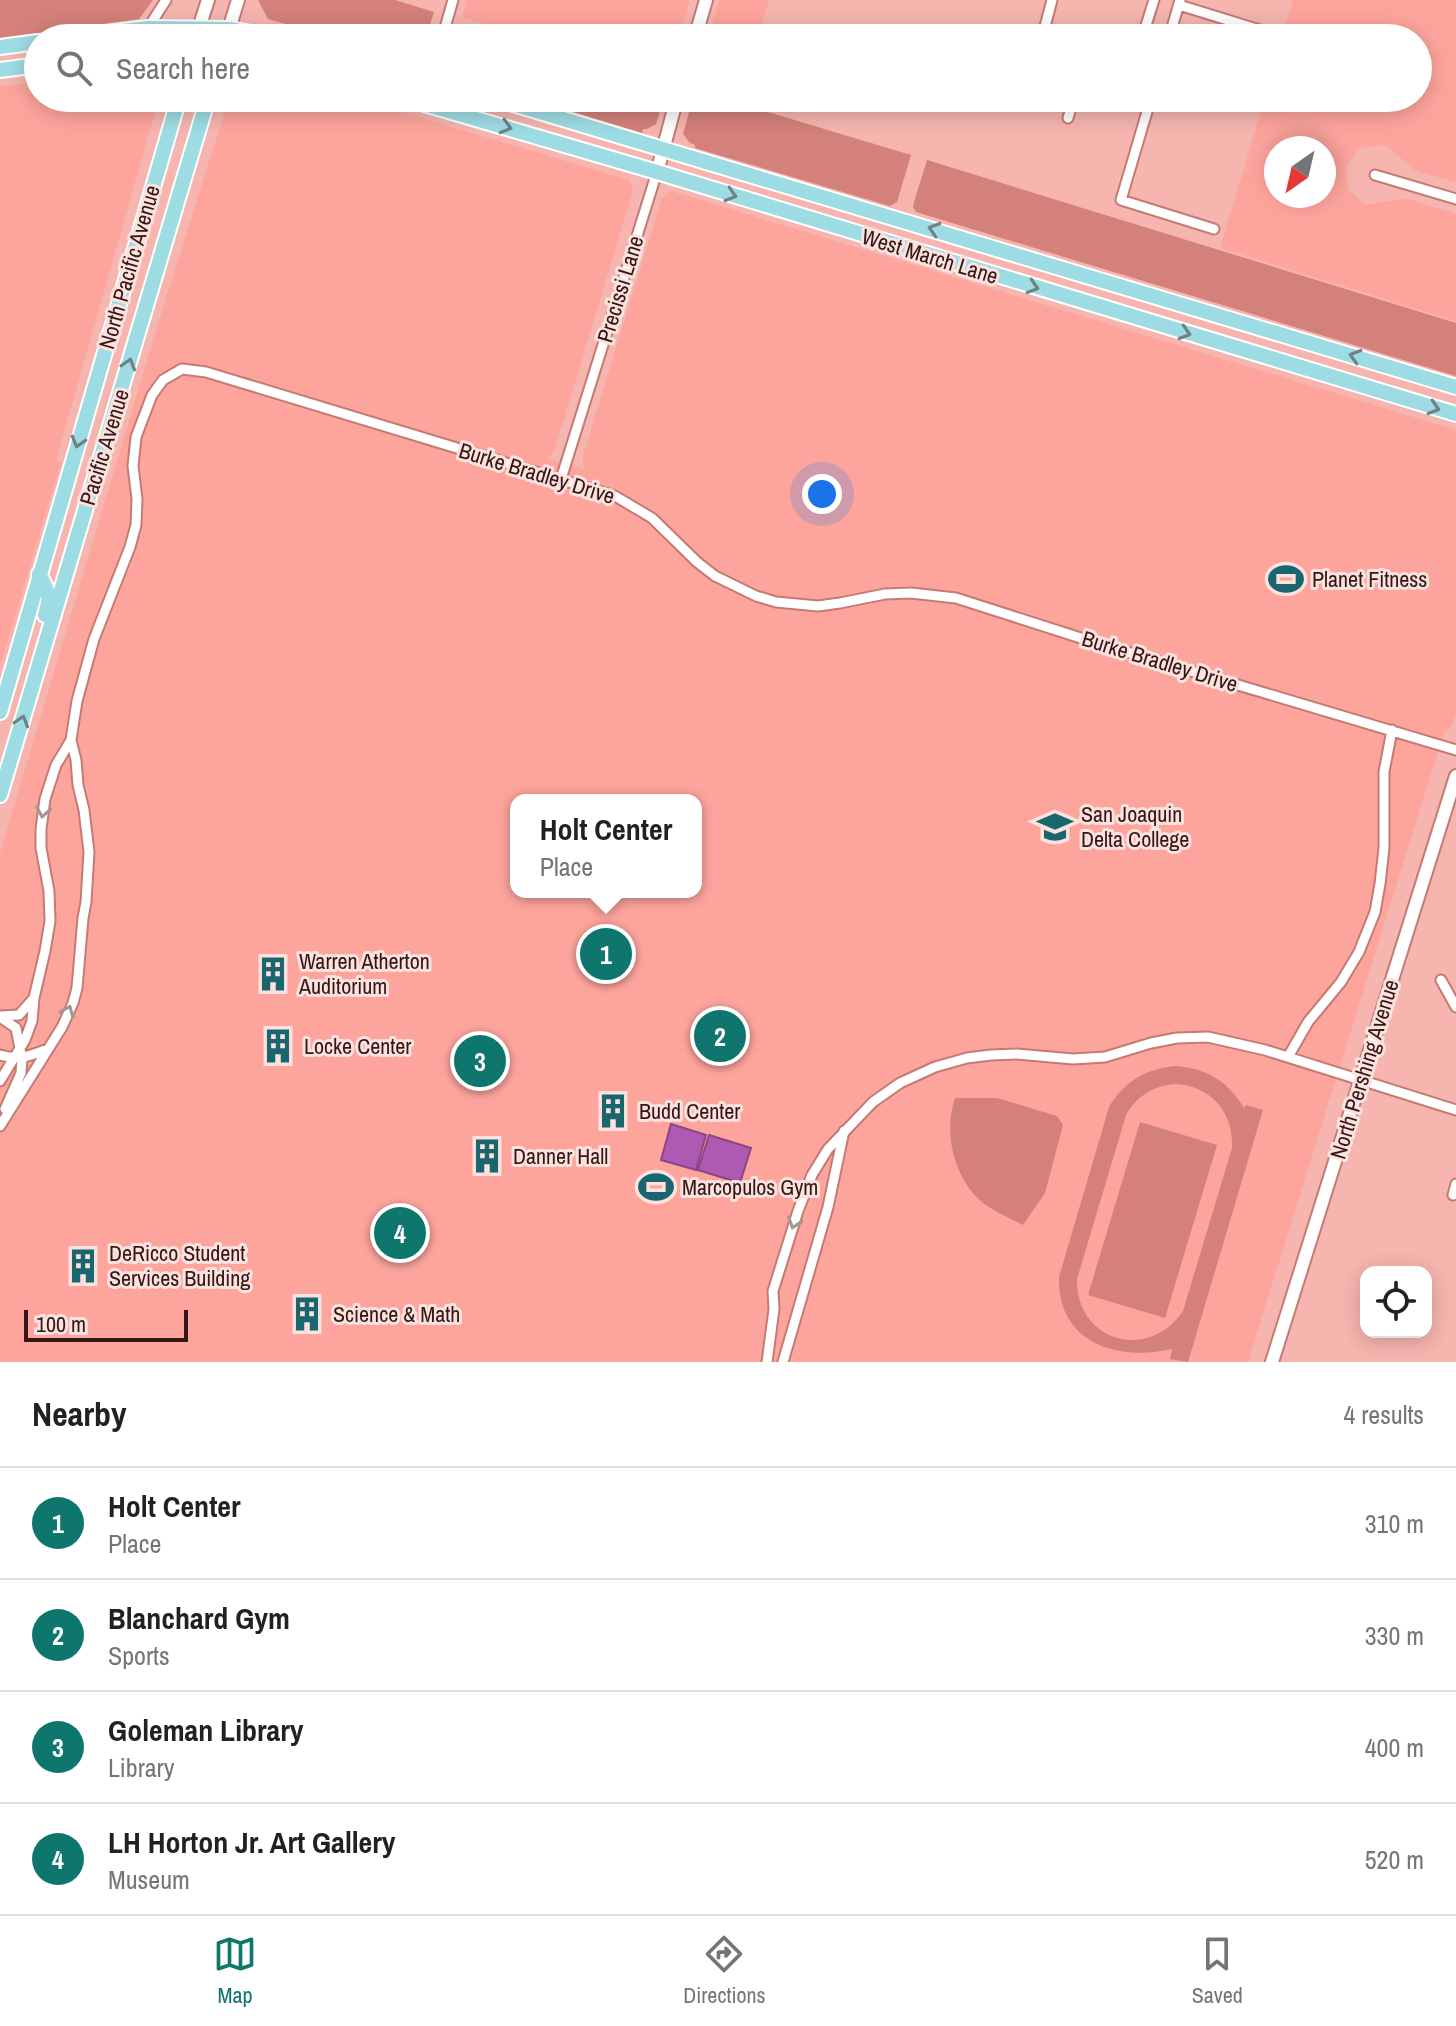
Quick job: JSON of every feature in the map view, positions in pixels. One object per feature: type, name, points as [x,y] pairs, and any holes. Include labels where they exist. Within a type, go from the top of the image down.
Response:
[{"type":"main road","points":[[201,24],[208,0]]},
{"type":"main road","points":[[231,24],[238,0]]},
{"type":"main road","points":[[699,24],[706,0]]},
{"type":"main road","points":[[0,47],[24,44]]},
{"type":"main road","points":[[0,70],[24,67]]},
{"type":"main road","name":"North Pacific Avenue","points":[[0,712],[175,112]]},
{"type":"main road","name":"Pacific Avenue","points":[[0,795],[204,112]]},
{"type":"main road","name":"West March Lane","points":[[452,112],[1456,414]]},
{"type":"main road","name":"West March Lane","points":[[541,112],[1456,387]]},
{"type":"main road","name":"Precissi Lane","points":[[657,172],[673,112]]},
{"type":"main road","points":[[32,689],[28,676],[50,599],[39,574]]},
{"type":"main road","name":"North Pershing Avenue","points":[[1272,1362],[1456,776]]},
{"type":"street","points":[[151,24],[166,0]]},
{"type":"street","points":[[446,24],[453,0]]},
{"type":"street","points":[[1046,24],[1052,0]]},
{"type":"street","points":[[1146,24],[1154,0]]},
{"type":"street","points":[[1173,24],[1179,2],[1244,24]]},
{"type":"street","points":[[1068,118],[1070,112]]},
{"type":"street","points":[[1147,112],[1121,200],[1214,229]]},
{"type":"street","name":"Precissi Lane","points":[[561,479],[657,172]]},
{"type":"street","points":[[1375,175],[1456,199]]},
{"type":"street","name":"Burke Bradley Drive","points":[[0,1079],[19,1055],[32,1021],[50,921],[41,848],[45,799],[56,765],[71,740],[77,701],[94,639],[124,566],[136,525],[133,466],[136,437],[158,385],[182,369],[206,372],[615,496],[634,505],[668,532],[715,576],[736,588],[776,602],[818,606],[885,594],[911,593],[956,598],[1456,750]]},
{"type":"street","points":[[1288,1057],[1300,1034],[1334,991],[1359,952],[1375,912],[1384,848],[1384,772],[1392,730]]},
{"type":"street","name":"Burke Bradley Drive","points":[[2,1123],[67,1017],[77,988],[89,852],[71,740]]},
{"type":"street","points":[[1441,980],[1456,1007]]},
{"type":"street","points":[[0,1016],[19,1015],[34,998]]},
{"type":"street","points":[[0,1016],[16,1028],[21,1073],[5,1108],[2,1123]]},
{"type":"street","points":[[767,1362],[774,1309],[773,1291],[812,1175],[828,1149],[873,1102],[900,1083],[935,1067],[967,1058],[1017,1054],[1073,1059],[1105,1057],[1151,1043],[1208,1037],[1288,1057],[1456,1110]]},
{"type":"street","points":[[0,1055],[48,1049]]},
{"type":"street","points":[[783,1362],[828,1207],[844,1131]]},
{"type":"street","points":[[1453,1195],[1456,1184]]},
{"type":"shaded area","points":[[0,0],[153,0],[139,19],[102,24],[24,24],[24,35],[0,38]]},
{"type":"shaded area","points":[[258,0],[395,0],[434,12],[430,24],[285,24],[268,19]]},
{"type":"shaded area","points":[[467,0],[690,0],[683,24],[485,24],[462,17]]},
{"type":"shaded area","points":[[719,0],[769,0],[762,24],[712,24]]},
{"type":"shaded area","points":[[1293,0],[1456,0],[1456,182],[1416,171],[1384,144],[1360,148],[1346,166],[1348,189],[1366,205],[1405,198],[1456,214],[1456,321],[1220,248],[1261,112],[1432,112],[1432,24],[1286,24]]},
{"type":"shaded area","points":[[24,83],[24,112],[155,112],[56,460],[61,462],[0,666],[0,86]]},
{"type":"shaded area","name":"San Joaquin Delta College","points":[[225,112],[402,112],[629,180],[633,191],[554,452],[547,458],[585,470],[582,459],[662,198],[671,191],[1456,430],[1456,712],[1451,727],[1444,732],[1248,1362],[0,1362],[0,853]]},
{"type":"shaded area","points":[[574,112],[660,112],[656,124],[643,129],[642,133]]},
{"type":"shaded area","points":[[689,112],[768,112],[911,155],[897,202],[890,206],[695,148],[683,134]]},
{"type":"shaded area","points":[[927,160],[1456,323],[1456,376],[916,212],[914,202]]},
{"type":"shaded area","points":[[1186,1067],[1206,1073],[1231,1090],[1244,1108],[1246,1105],[1263,1110],[1188,1362],[1170,1359],[1172,1349],[1130,1352],[1093,1342],[1068,1317],[1061,1299],[1059,1277],[1109,1107],[1121,1090],[1136,1078],[1164,1068]],"holes":[[[1175,1084],[1188,1086],[1218,1103],[1229,1123],[1232,1148],[1183,1311],[1169,1327],[1152,1336],[1134,1340],[1117,1338],[1101,1330],[1088,1318],[1080,1301],[1077,1279],[1126,1115],[1135,1102],[1153,1090]]]},
{"type":"shaded area","points":[[955,1098],[997,1098],[1057,1116],[1063,1125],[1045,1193],[1023,1225],[983,1203],[958,1168],[950,1126]]},
{"type":"shaded area","points":[[1140,1122],[1217,1145],[1165,1318],[1088,1295]]},
{"type":"shaded area","points":[[671,1124],[706,1135],[696,1170],[661,1160]]},
{"type":"shaded area","points":[[709,1135],[751,1148],[740,1183],[698,1170]]},
{"type":"place","name":"Planet Fitness","points":[[1286,579]]},
{"type":"place","name":"San Joaquin Delta College","points":[[1055,827]]},
{"type":"place","name":"Holt Center","points":[[606,954]]},
{"type":"place","name":"Warren Atherton Auditorium","points":[[273,974]]},
{"type":"place","name":"Blanchard Gym","points":[[720,1036]]},
{"type":"place","name":"Locke Center","points":[[278,1046]]},
{"type":"place","name":"Goleman Library","points":[[480,1061]]},
{"type":"place","name":"Budd Center","points":[[613,1111]]},
{"type":"place","name":"Danner Hall","points":[[487,1156]]},
{"type":"place","name":"Marcopulos Gym","points":[[656,1187]]},
{"type":"place","name":"LH Horton Jr. Art Gallery","points":[[400,1233]]},
{"type":"place","name":"DeRicco Student Services Building","points":[[83,1266]]},
{"type":"place","name":"Science & Math","points":[[307,1314]]}]
